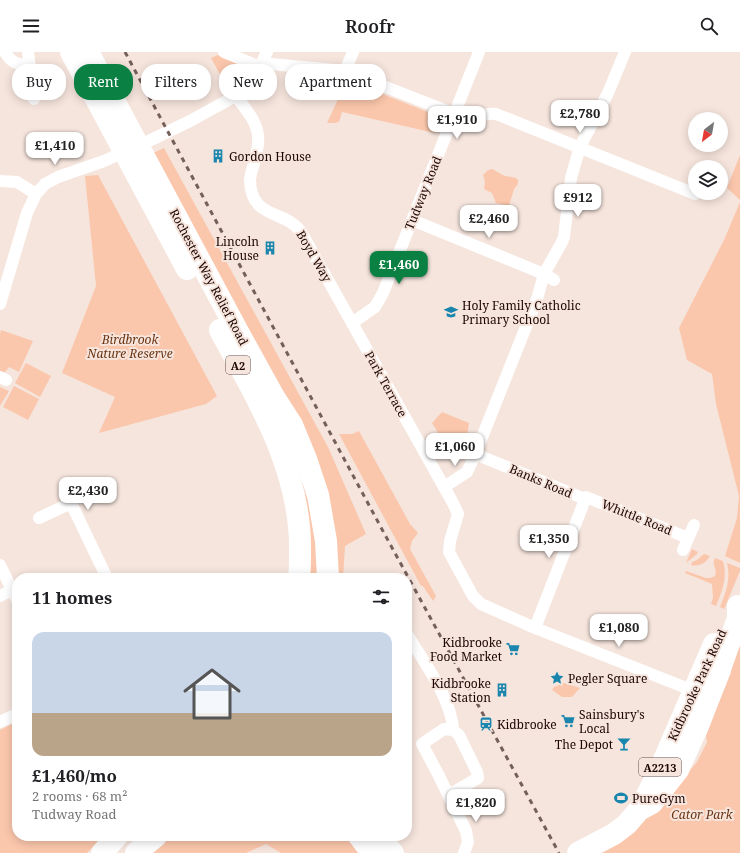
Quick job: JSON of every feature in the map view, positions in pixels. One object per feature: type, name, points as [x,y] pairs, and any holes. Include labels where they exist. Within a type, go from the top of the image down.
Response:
[{"type":"highway","name":"Rochester Way Relief Road","points":[[71,52],[127,140]]},
{"type":"highway","name":"Rochester Way Relief Road","points":[[88,52],[127,140],[278,443],[292,481],[299,521],[299,573]]},
{"type":"highway","name":"Rochester Way Relief Road","points":[[139,163],[237,330],[274,397],[292,425],[304,452],[318,495],[326,541],[328,573]]},
{"type":"highway","name":"Kidbrooke Park Road","points":[[578,853],[614,834],[627,824],[639,810],[701,694],[738,618],[739,604]]},
{"type":"highway","points":[[136,853],[150,841]]},
{"type":"highway","points":[[363,841],[372,853]]},
{"type":"highway","points":[[381,841],[393,853]]},
{"type":"street","points":[[28,52],[30,64]]},
{"type":"street","points":[[224,52],[263,60],[271,64],[285,65]]},
{"type":"street","points":[[348,64],[353,52]]},
{"type":"street","name":"Tudway Road","points":[[352,323],[375,307],[383,293],[480,52]]},
{"type":"street","points":[[444,487],[467,472],[475,455],[537,299],[549,277],[564,237],[571,178],[580,147],[608,93],[625,52]]},
{"type":"street","points":[[4,54],[13,62],[18,64]]},
{"type":"street","points":[[386,87],[465,118],[473,118],[492,113],[496,114],[688,191]]},
{"type":"street","points":[[0,304],[27,213],[36,194],[45,184],[58,177],[94,165],[190,121],[229,100]]},
{"type":"street","name":"Boyd Way","points":[[239,100],[257,128],[259,137],[250,179],[253,197],[264,210],[297,227],[352,323]]},
{"type":"street","points":[[0,181],[17,182],[36,194]]},
{"type":"street","points":[[412,220],[549,277]]},
{"type":"street","name":"Park Terrace","points":[[352,323],[458,514],[450,541],[449,552],[473,596],[481,604],[535,628]]},
{"type":"street","name":"Banks Road","points":[[475,455],[585,498]]},
{"type":"street","points":[[585,498],[535,628],[701,694]]},
{"type":"street","name":"Whittle Road","points":[[585,498],[688,538]]},
{"type":"street","points":[[39,518],[71,503],[105,573]]},
{"type":"street","name":"Whittle Road","points":[[683,550],[694,525]]},
{"type":"street","points":[[0,565],[12,589]]},
{"type":"street","points":[[0,596],[12,595]]},
{"type":"street","points":[[412,642],[443,695],[452,719],[453,730]]},
{"type":"street","points":[[0,722],[12,716]]},
{"type":"street","points":[[449,795],[478,778],[477,772],[459,735],[453,730],[444,729],[422,744],[466,831],[468,842],[464,853]]},
{"type":"green space","points":[[218,55],[239,64],[219,64],[219,73],[211,58]]},
{"type":"green space","points":[[386,95],[443,119],[440,128],[435,133],[342,112],[339,122],[327,123],[338,100],[386,100]]},
{"type":"green space","points":[[164,148],[328,447],[366,534],[345,546],[343,573],[336,573],[334,531],[151,154]]},
{"type":"green space","points":[[740,155],[740,200],[728,189]]},
{"type":"green space","points":[[491,169],[505,176],[518,180],[518,184],[514,189],[509,206],[496,203],[492,193],[484,189],[485,182],[483,175]]},
{"type":"green space","name":"Birdbrook Nature Reserve","points":[[98,175],[217,396],[206,404],[99,433],[115,397],[62,373],[96,286],[85,176]]},
{"type":"green space","points":[[740,202],[740,563],[725,556],[737,518],[739,496],[716,404],[712,374],[687,360],[679,328],[724,240]]},
{"type":"green space","points":[[1,330],[33,341],[19,372],[9,367],[3,373],[0,371]]},
{"type":"green space","points":[[26,363],[51,376],[40,397],[15,383]]},
{"type":"green space","points":[[14,386],[39,399],[28,420],[3,407]]},
{"type":"green space","points":[[0,387],[9,391],[0,406]]},
{"type":"green space","points":[[442,412],[469,423],[465,449],[454,458],[432,423]]},
{"type":"green space","points":[[359,431],[410,524],[418,533],[412,541],[410,549],[436,596],[433,601],[423,586],[421,586],[339,434],[352,434]]},
{"type":"green space","points":[[294,454],[314,521],[318,573],[305,573]]},
{"type":"green space","points":[[692,549],[698,552],[686,563]]},
{"type":"green space","points":[[704,554],[710,556],[706,561],[699,565],[691,565],[692,562]]},
{"type":"green space","points":[[715,558],[723,561],[725,573],[724,584],[716,606],[711,604],[713,598],[712,584],[685,573],[686,571],[706,578],[715,576]]},
{"type":"green space","points":[[727,563],[740,568],[740,571],[724,609],[720,607],[726,591],[728,580]]},
{"type":"green space","name":"Cator Park","points":[[740,644],[740,853],[599,853],[637,828],[697,762],[707,742],[706,736],[708,729],[731,673],[730,670]]},
{"type":"green space","points":[[564,683],[580,688],[572,697],[562,697],[552,690],[554,687]]},
{"type":"green space","points":[[12,724],[12,841],[98,841],[87,853],[0,853],[0,730]]},
{"type":"green space","points":[[161,841],[349,841],[361,853],[281,853],[266,844],[246,853],[146,853]]},
{"type":"railway","points":[[125,52],[406,573]]},
{"type":"railway","points":[[412,584],[559,853]]},
{"type":"place","name":"Gordon House","points":[[218,156]]},
{"type":"place","name":"Lincoln House","points":[[270,248]]},
{"type":"place","name":"Holy Family Catholic Primary School","points":[[451,312]]},
{"type":"place","name":"Kidbrooke Food Market","points":[[513,649]]},
{"type":"place","name":"Pegler Square","points":[[557,678]]},
{"type":"place","name":"Kidbrooke Station","points":[[502,690]]},
{"type":"place","name":"Sainsbury's Local","points":[[568,721]]},
{"type":"place","name":"Kidbrooke","points":[[486,724]]},
{"type":"place","name":"The Depot","points":[[624,744]]},
{"type":"place","name":"PureGym","points":[[621,798]]}]
